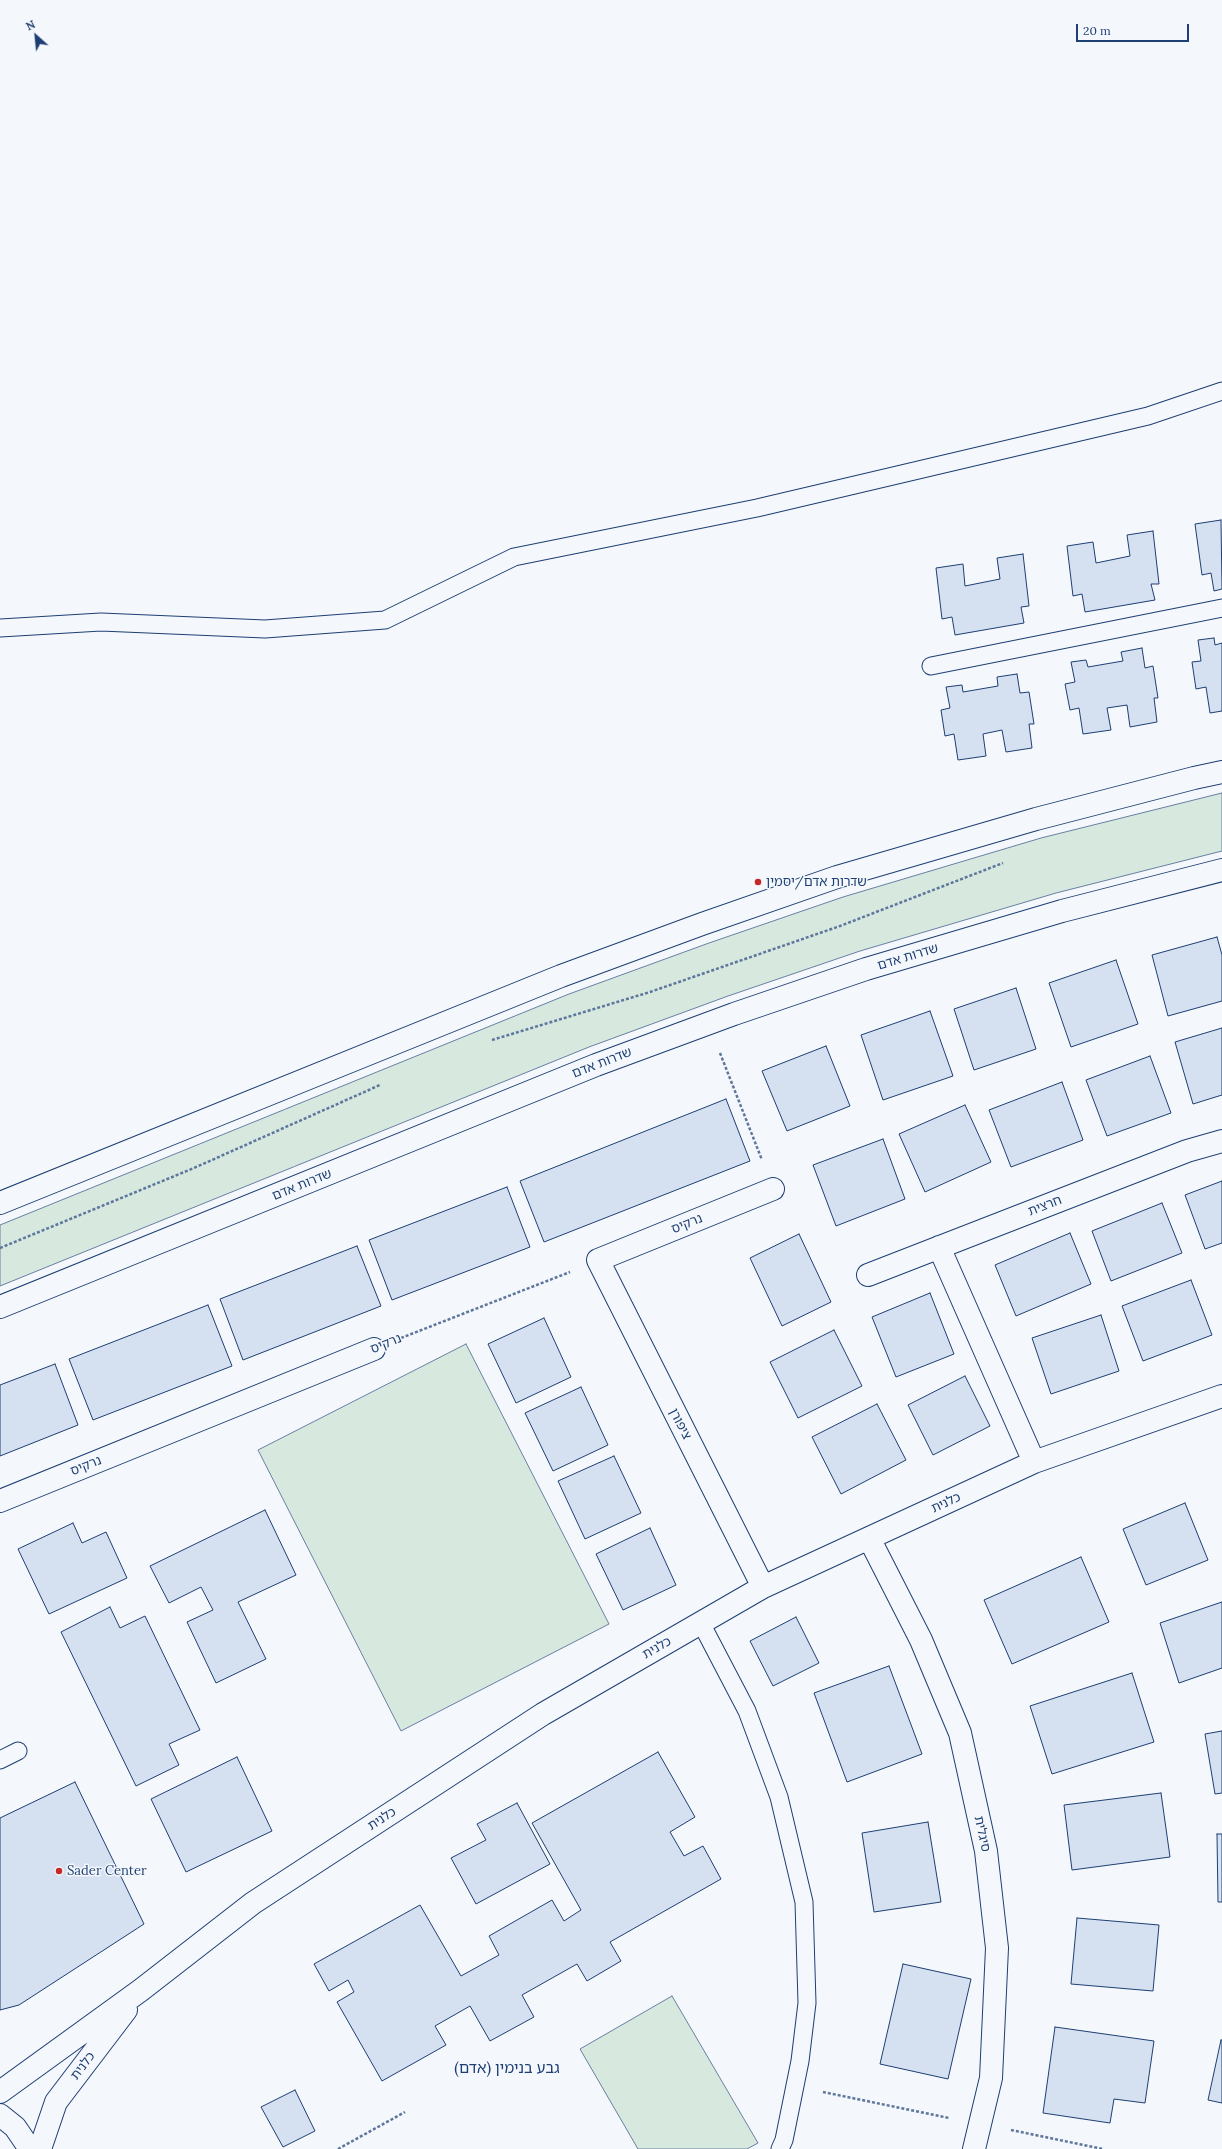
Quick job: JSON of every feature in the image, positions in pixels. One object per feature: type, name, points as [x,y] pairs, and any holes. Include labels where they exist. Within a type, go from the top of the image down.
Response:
[{"type":"street","points":[[0,1203],[554,978],[702,924],[837,877],[1028,821],[1222,772]]},
{"type":"street","name":"שדרות אדם","points":[[0,1307],[596,1065],[709,1023],[873,967],[1062,911],[1222,870]]},
{"type":"street","name":"חרצית","points":[[868,1275],[1187,1150],[1222,1140]]},
{"type":"street","name":"נרקיס","points":[[598,1260],[773,1189]]},
{"type":"street","points":[[939,1247],[1034,1462]]},
{"type":"street","name":"ציפורן","points":[[598,1260],[763,1587]]},
{"type":"street","name":"נרקיס","points":[[0,1501],[374,1349]]},
{"type":"street","name":"כלנית","points":[[0,2092],[141,1990],[253,1903],[543,1714],[763,1587],[1034,1462],[1221,1398]]},
{"type":"street","name":"סיגלית","points":[[869,1538],[921,1640],[960,1733],[986,1851],[997,1948],[992,2078],[974,2149]]},
{"type":"street","name":"כלנית","points":[[40,2149],[56,2102],[141,1990]]},
{"type":"street","points":[[0,2115],[15,2127],[30,2149]]},
{"type":"lane","points":[[0,628],[100,622],[265,629],[385,620],[514,557],[757,508],[1140,418],[1222,391]]},
{"type":"lane","points":[[931,666],[1222,608]]},
{"type":"lane","points":[[701,1623],[747,1711],[779,1797],[804,1902],[807,2003],[800,2061],[784,2140],[780,2149]]},
{"type":"lane","points":[[0,1760],[18,1751]]},
{"type":"path","points":[[485,1042],[650,992],[840,926],[1005,863]]},
{"type":"path","points":[[709,1023],[773,1189]]},
{"type":"path","points":[[0,1248],[194,1168],[384,1084]]},
{"type":"path","name":"נרקיס","points":[[374,1349],[598,1260]]},
{"type":"path","points":[[338,2149],[405,2112]]},
{"type":"shaded area","points":[[1222,793],[1222,851],[1056,893],[860,951],[728,996],[589,1047],[0,1286],[0,1225],[569,994],[709,943],[843,897],[1041,838]]},
{"type":"shaded area","points":[[466,1344],[609,1624],[401,1731],[258,1450]]},
{"type":"shaded area","points":[[672,1996],[758,2143],[747,2149],[638,2149],[580,2049]]},
{"type":"building","points":[[1221,520],[1222,589],[1214,591],[1211,573],[1202,575],[1195,524]]},
{"type":"building","points":[[1153,531],[1159,584],[1151,584],[1155,600],[1085,612],[1082,594],[1073,596],[1067,546],[1093,542],[1096,563],[1130,556],[1127,535]]},
{"type":"building","points":[[1023,554],[1029,606],[1021,607],[1024,623],[955,635],[952,617],[942,619],[936,568],[963,564],[965,586],[1000,579],[997,558]]},
{"type":"building","points":[[1214,638],[1215,645],[1222,643],[1222,711],[1210,713],[1206,687],[1196,689],[1192,662],[1201,661],[1198,640]]},
{"type":"building","points":[[1142,648],[1145,668],[1153,666],[1158,698],[1154,698],[1157,722],[1130,727],[1127,705],[1107,708],[1111,730],[1083,734],[1079,708],[1070,710],[1065,684],[1075,682],[1071,662],[1086,660],[1088,667],[1123,661],[1121,652]]},
{"type":"building","points":[[1017,674],[1020,693],[1029,692],[1034,724],[1029,724],[1032,748],[1006,752],[1002,730],[983,734],[986,756],[958,760],[954,734],[945,736],[941,710],[950,708],[946,687],[962,685],[963,692],[998,686],[997,677]]},
{"type":"building","points":[[1217,937],[1222,955],[1222,1001],[1168,1016],[1152,955]]},
{"type":"building","points":[[1116,960],[1138,1024],[1071,1047],[1049,983]]},
{"type":"building","points":[[1016,988],[1036,1049],[974,1070],[954,1009]]},
{"type":"building","points":[[930,1011],[953,1076],[883,1100],[861,1035]]},
{"type":"building","points":[[1222,1028],[1222,1095],[1193,1104],[1175,1042]]},
{"type":"building","points":[[826,1046],[850,1106],[787,1131],[762,1071]]},
{"type":"building","points":[[1150,1056],[1171,1113],[1107,1136],[1086,1080]]},
{"type":"building","points":[[1062,1082],[1083,1140],[1011,1167],[989,1110]]},
{"type":"building","points":[[726,1099],[750,1161],[544,1242],[520,1181]]},
{"type":"building","points":[[965,1105],[991,1162],[925,1192],[899,1134]]},
{"type":"building","points":[[883,1139],[905,1199],[836,1226],[813,1165]]},
{"type":"building","points":[[1222,1181],[1222,1243],[1205,1249],[1185,1195]]},
{"type":"building","points":[[507,1187],[530,1247],[392,1300],[369,1240]]},
{"type":"building","points":[[1162,1203],[1182,1253],[1111,1281],[1092,1231]]},
{"type":"building","points":[[1070,1233],[1091,1284],[1016,1316],[995,1265]]},
{"type":"building","points":[[799,1234],[831,1302],[782,1326],[750,1258]]},
{"type":"building","points":[[357,1246],[381,1306],[243,1360],[220,1299]]},
{"type":"building","points":[[1191,1280],[1212,1335],[1143,1361],[1122,1306]]},
{"type":"building","points":[[930,1293],[954,1354],[896,1377],[872,1317]]},
{"type":"building","points":[[208,1305],[232,1366],[93,1420],[69,1359]]},
{"type":"building","points":[[1101,1315],[1119,1371],[1051,1394],[1032,1338]]},
{"type":"building","points":[[544,1318],[571,1377],[516,1403],[488,1344]]},
{"type":"building","points":[[834,1330],[862,1386],[798,1418],[770,1362]]},
{"type":"building","points":[[55,1364],[78,1425],[0,1456],[0,1385]]},
{"type":"building","points":[[965,1376],[990,1426],[933,1455],[908,1405]]},
{"type":"building","points":[[581,1387],[608,1445],[553,1471],[525,1413]]},
{"type":"building","points":[[877,1404],[906,1460],[841,1494],[812,1437]]},
{"type":"building","points":[[614,1456],[641,1513],[585,1539],[558,1481]]},
{"type":"building","points":[[1185,1503],[1208,1560],[1146,1585],[1123,1529]]},
{"type":"building","points":[[265,1510],[296,1575],[238,1602],[266,1659],[216,1683],[187,1622],[213,1610],[201,1587],[169,1603],[150,1566]]},
{"type":"building","points":[[73,1523],[82,1543],[106,1532],[127,1578],[49,1614],[18,1549]]},
{"type":"building","points":[[650,1528],[676,1585],[623,1610],[596,1554]]},
{"type":"building","points":[[1081,1557],[1109,1622],[1012,1664],[984,1600]]},
{"type":"building","points":[[1222,1602],[1222,1668],[1179,1683],[1160,1623]]},
{"type":"building","points":[[110,1607],[120,1628],[145,1616],[200,1730],[169,1744],[179,1765],[136,1786],[61,1632]]},
{"type":"building","points":[[796,1617],[819,1663],[773,1686],[750,1641]]},
{"type":"building","points":[[889,1666],[922,1754],[847,1782],[814,1693]]},
{"type":"building","points":[[1132,1673],[1154,1742],[1052,1774],[1030,1706]]},
{"type":"building","points":[[1222,1731],[1222,1793],[1215,1794],[1205,1734]]},
{"type":"building","points":[[658,1752],[695,1817],[670,1832],[684,1856],[703,1846],[721,1879],[610,1942],[621,1961],[587,1981],[577,1964],[522,1995],[534,2017],[490,2041],[470,2006],[435,2026],[446,2045],[382,2081],[337,2002],[354,1992],[348,1980],[329,1991],[314,1964],[420,1905],[461,1976],[499,1955],[489,1936],[552,1900],[564,1921],[581,1910],[532,1823]]},
{"type":"building","points":[[237,1757],[272,1831],[186,1872],[151,1799]]},
{"type":"building","name":"Sader Center","points":[[75,1782],[144,1924],[19,2005],[0,2010],[0,1818]]},
{"type":"building","points":[[1161,1793],[1170,1857],[1072,1870],[1064,1805]]},
{"type":"building","points":[[517,1803],[550,1864],[476,1904],[451,1858],[486,1840],[477,1824]]},
{"type":"building","points":[[928,1822],[941,1902],[874,1912],[862,1833]]},
{"type":"building","points":[[1217,1834],[1222,1834],[1222,1902],[1218,1902]]},
{"type":"building","points":[[1077,1918],[1159,1925],[1153,1991],[1071,1984]]},
{"type":"building","points":[[903,1964],[971,1979],[948,2079],[880,2064]]},
{"type":"building","points":[[1055,2027],[1154,2041],[1145,2103],[1114,2099],[1110,2123],[1043,2113]]},
{"type":"building","points":[[1222,2040],[1222,2103],[1208,2100]]},
{"type":"building","points":[[295,2090],[315,2131],[283,2147],[261,2107]]},
{"type":"place","name":"שדרות אדם/יסמין","points":[[758,882]]},
{"type":"place","name":"Sader Center","points":[[59,1871]]},
{"type":"district","name":"גבע בנימין (אדם)","points":[[507,2069]]}]
